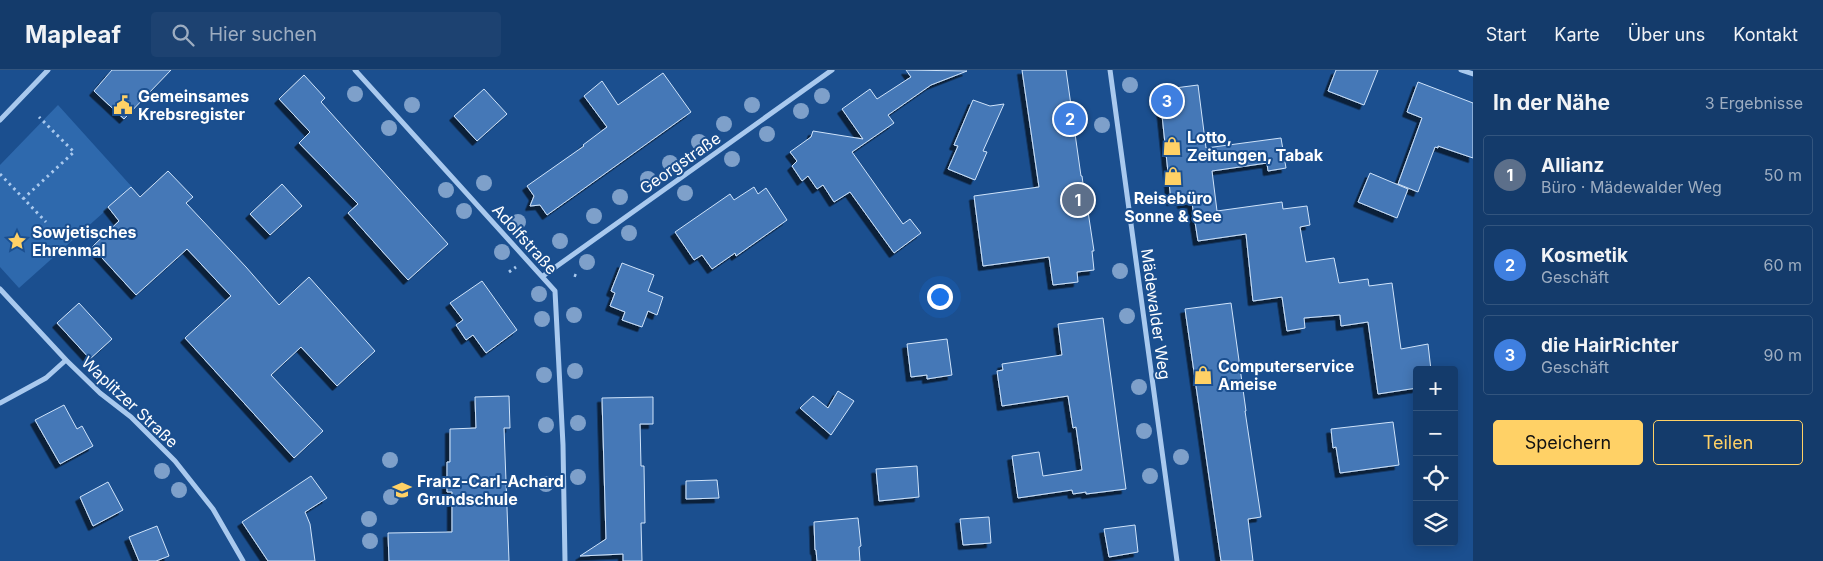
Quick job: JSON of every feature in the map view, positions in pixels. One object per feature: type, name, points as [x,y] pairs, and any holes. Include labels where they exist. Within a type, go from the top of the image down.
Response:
[{"type":"street","points":[[0,120],[48,70]]},
{"type":"street","name":"Adolfstraße","points":[[355,70],[556,291],[563,445],[565,561]]},
{"type":"street","name":"Georgstraße","points":[[543,276],[832,70]]},
{"type":"street","name":"Mädewalder Weg","points":[[1110,70],[1177,561]]},
{"type":"street","points":[[1461,70],[1473,74]]},
{"type":"street","name":"Waplitzer Straße","points":[[0,288],[66,360],[100,393],[131,417],[175,461],[213,509],[243,561]]},
{"type":"street","name":"Waplitzer Straße","points":[[0,403],[46,378],[66,360]]},
{"type":"path","points":[[23,198],[74,152],[39,116]]},
{"type":"path","points":[[0,174],[46,222]]},
{"type":"path","points":[[509,272],[517,266]]},
{"type":"path","points":[[574,275],[579,278]]},
{"type":"shaded area","points":[[58,105],[132,187],[19,288],[0,267],[0,165]]},
{"type":"building","name":"Gemeinsames Krebsregister","points":[[112,70],[171,70],[124,119],[94,91]]},
{"type":"building","points":[[906,70],[967,71],[931,85],[888,115],[894,123],[852,152],[903,224],[910,219],[921,233],[894,253],[850,192],[834,202],[823,185],[817,189],[808,176],[802,181],[792,166],[797,161],[790,152],[811,137],[813,131],[863,139],[842,109],[870,89],[877,99],[911,77]]},
{"type":"building","points":[[1022,70],[1066,70],[1081,176],[1084,191],[1088,198],[1087,205],[1094,251],[1092,251],[1094,270],[1077,272],[1078,282],[1053,285],[1049,257],[983,266],[974,196],[1039,187]]},
{"type":"building","points":[[1336,70],[1378,70],[1364,105],[1328,91]]},
{"type":"building","points":[[663,73],[691,112],[547,215],[540,205],[530,206],[534,196],[527,186],[584,146],[607,127],[584,96],[602,81],[618,105]]},
{"type":"building","points":[[304,75],[325,98],[321,102],[448,244],[408,280],[348,213],[358,204],[299,143],[310,132],[279,99]]},
{"type":"building","points":[[1418,82],[1473,103],[1473,158],[1438,146],[1438,148],[1435,147],[1418,192],[1398,184],[1422,118],[1407,112]]},
{"type":"building","points":[[1198,85],[1206,148],[1281,138],[1286,168],[1268,171],[1267,163],[1212,171],[1217,211],[1282,202],[1283,209],[1307,206],[1310,225],[1300,227],[1306,262],[1334,258],[1339,283],[1368,279],[1369,286],[1392,283],[1401,349],[1428,344],[1431,366],[1413,366],[1413,389],[1378,394],[1368,322],[1341,326],[1340,315],[1304,318],[1305,328],[1287,331],[1282,297],[1253,301],[1246,234],[1198,241],[1192,203],[1182,204],[1182,200],[1171,201],[1160,96],[1167,89]]},
{"type":"building","points":[[484,89],[507,114],[477,141],[454,116]]},
{"type":"building","points":[[973,100],[990,106],[1004,104],[983,151],[987,152],[975,180],[948,169],[958,146],[954,145]]},
{"type":"building","points":[[168,171],[193,197],[186,203],[279,305],[309,277],[375,351],[337,386],[301,347],[271,375],[323,431],[294,458],[185,338],[231,296],[187,249],[136,295],[92,247],[119,221],[108,207],[131,187],[140,197]]},
{"type":"building","points":[[1370,173],[1408,189],[1397,218],[1358,202]]},
{"type":"building","points":[[282,184],[302,206],[270,235],[250,214]]},
{"type":"building","points":[[754,187],[758,194],[766,188],[787,220],[736,256],[735,253],[712,269],[702,255],[694,260],[675,232],[730,194],[734,200]]},
{"type":"building","points":[[622,263],[654,275],[648,291],[663,297],[657,315],[648,311],[642,327],[622,320],[625,312],[610,306],[615,293],[611,291]]},
{"type":"building","points":[[482,281],[517,330],[486,353],[473,335],[466,340],[456,325],[463,320],[450,303]]},
{"type":"building","points":[[79,303],[112,339],[90,359],[57,323]]},
{"type":"building","points":[[1231,303],[1261,517],[1248,519],[1253,561],[1221,561],[1185,309]]},
{"type":"building","points":[[1103,318],[1126,489],[1086,494],[1086,492],[1073,494],[1072,490],[1018,498],[1012,456],[1039,452],[1043,476],[1082,470],[1076,427],[1073,428],[1068,396],[1002,406],[997,371],[1003,370],[1002,364],[1062,355],[1058,324]]},
{"type":"building","points":[[947,339],[952,375],[927,379],[927,375],[911,377],[907,344]]},
{"type":"building","points":[[838,391],[854,401],[831,435],[800,408],[813,396],[828,408]]},
{"type":"building","points":[[509,396],[510,428],[504,428],[509,561],[389,561],[388,533],[452,532],[452,492],[447,492],[447,462],[450,462],[450,429],[476,428],[475,397]]},
{"type":"building","points":[[653,397],[653,424],[640,424],[641,466],[644,466],[645,523],[641,523],[642,561],[623,561],[623,554],[580,556],[606,539],[602,398]]},
{"type":"building","points":[[64,405],[77,429],[82,426],[93,446],[60,464],[35,420]]},
{"type":"building","points":[[1393,422],[1399,465],[1340,473],[1336,447],[1333,448],[1331,429]]},
{"type":"building","points":[[917,466],[919,497],[879,501],[876,469]]},
{"type":"building","points":[[311,476],[327,498],[305,512],[310,524],[315,561],[268,561],[242,522]]},
{"type":"building","points":[[717,480],[719,498],[686,499],[686,481]]},
{"type":"building","points":[[108,482],[123,510],[93,526],[80,497]]},
{"type":"building","points":[[989,517],[991,543],[963,545],[960,519]]},
{"type":"building","points":[[858,518],[861,546],[859,547],[860,561],[817,561],[814,522]]},
{"type":"building","points":[[1135,525],[1138,552],[1109,557],[1104,529]]},
{"type":"building","points":[[157,526],[169,556],[156,561],[139,561],[129,537]]},
{"type":"place","name":"die HairRichter","points":[[1167,101]]},
{"type":"place","name":"Gemeinsames Krebsregister","points":[[123,105]]},
{"type":"place","name":"Kosmetik","points":[[1070,119]]},
{"type":"place","name":"Lotto, Zeitungen, Tabak","points":[[1172,146]]},
{"type":"place","name":"Reisebüro Sonne & See","points":[[1173,176]]},
{"type":"place","name":"Allianz","points":[[1078,200]]},
{"type":"place","name":"Sowjetisches Ehrenmal","points":[[17,241]]},
{"type":"place","name":"Computerservice Ameise","points":[[1203,375]]},
{"type":"place","name":"Franz-Carl-Achard Grundschule","points":[[402,490]]}]
